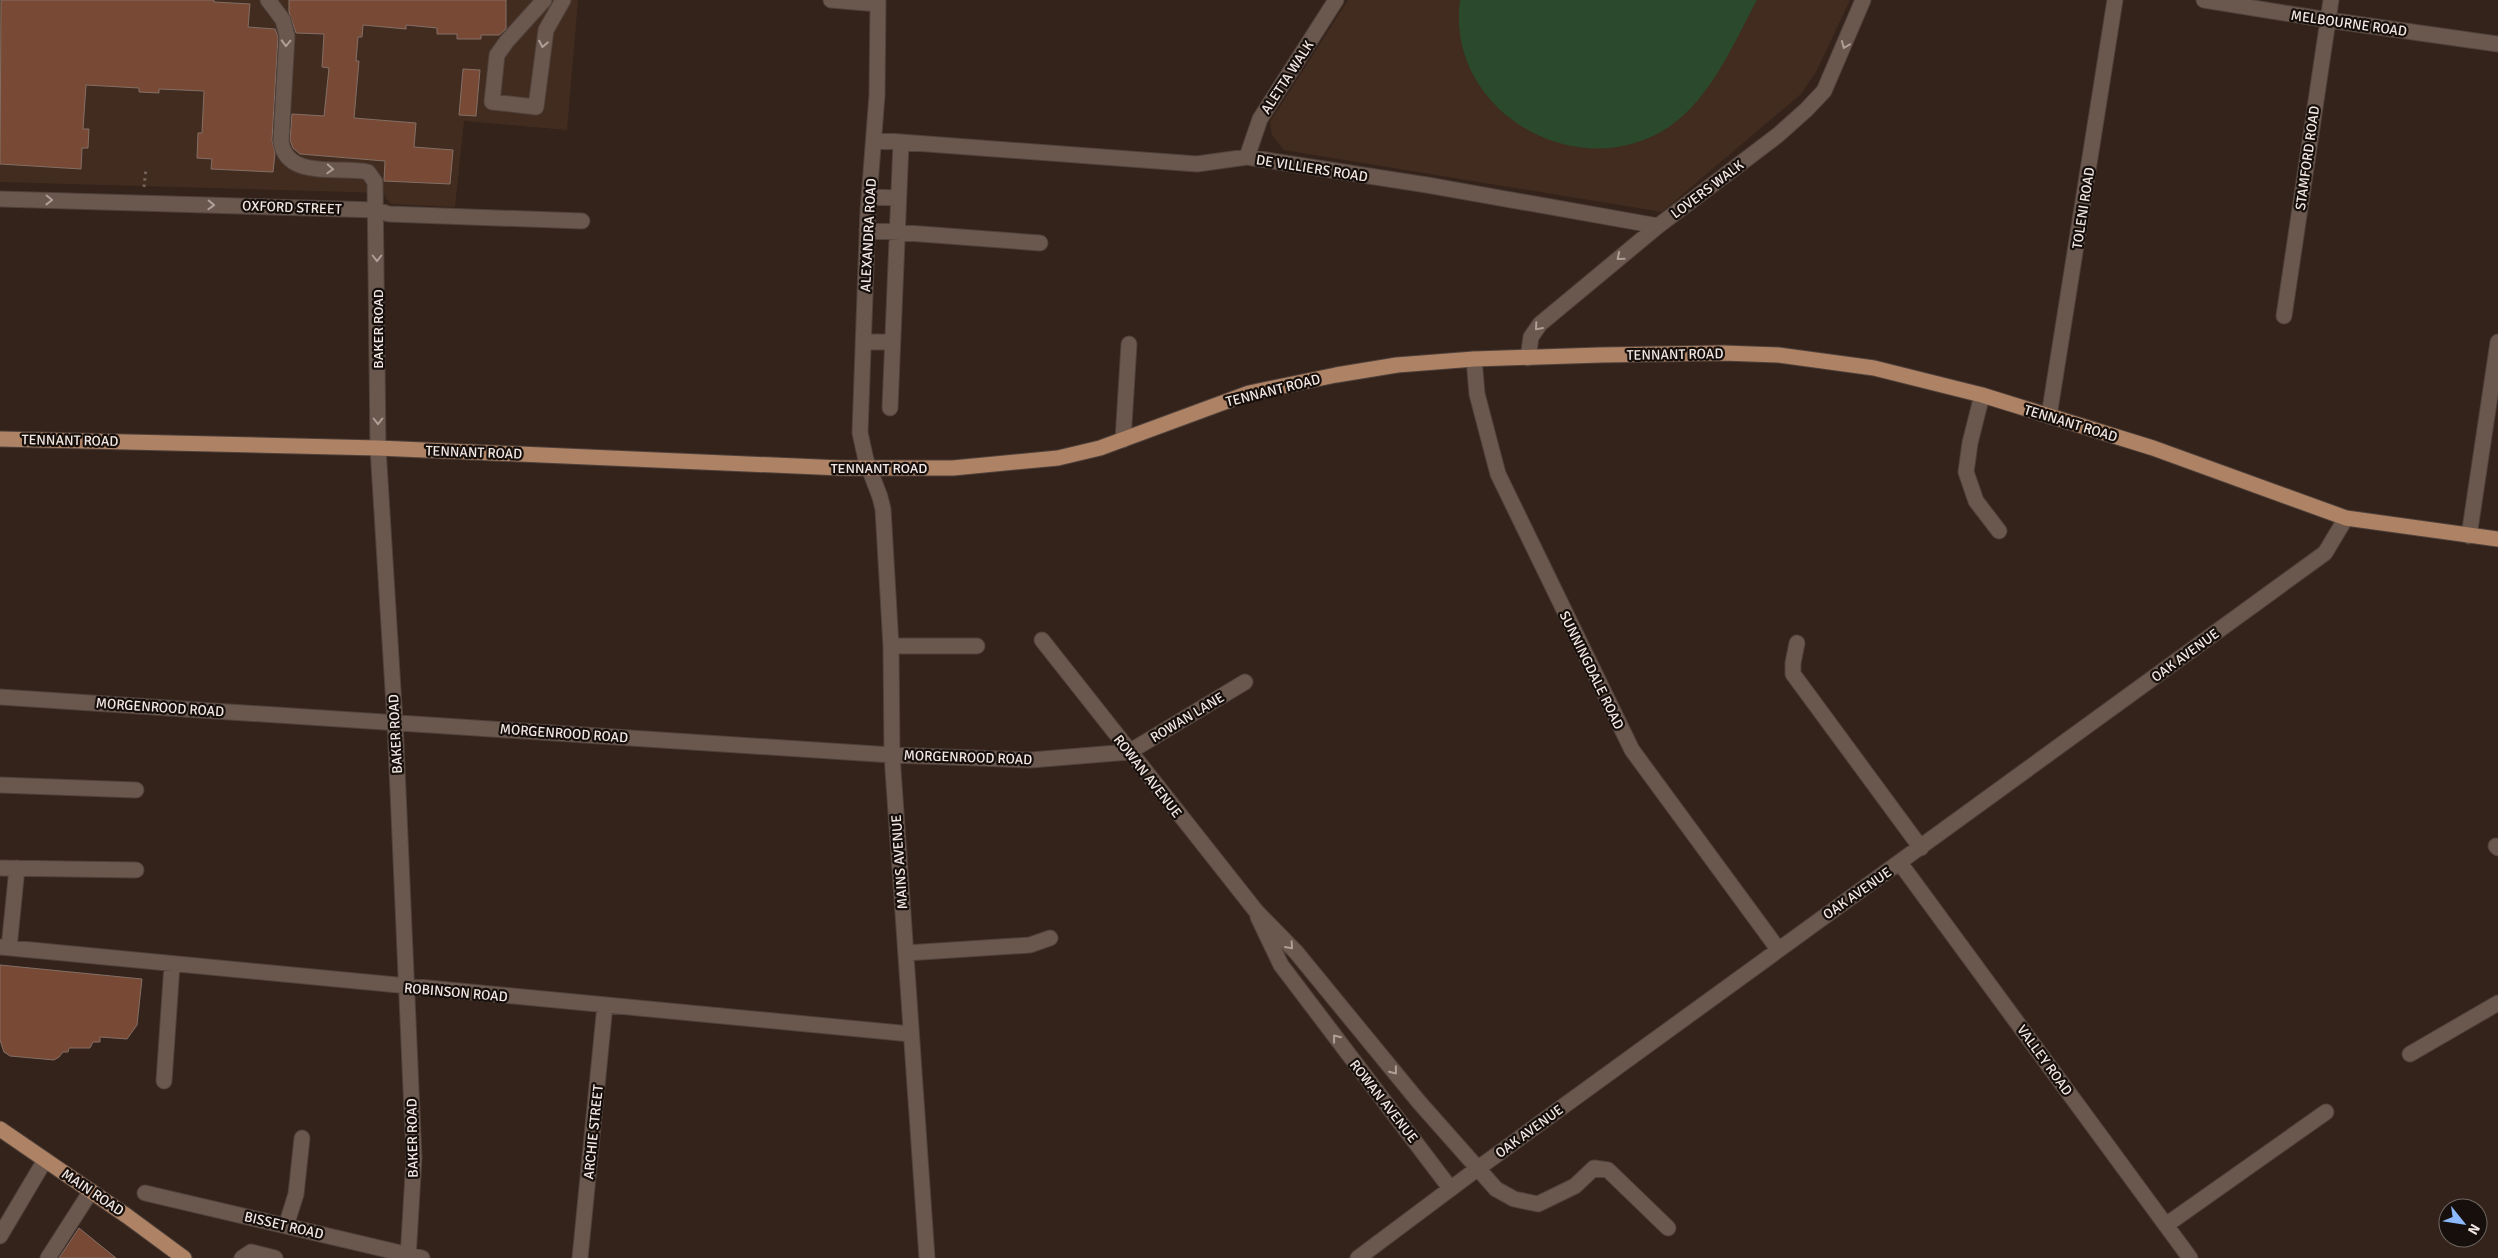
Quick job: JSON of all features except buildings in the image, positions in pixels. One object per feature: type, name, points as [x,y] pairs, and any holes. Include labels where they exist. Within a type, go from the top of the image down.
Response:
[{"type":"main road","name":"TENNANT ROAD","points":[[0,439],[378,448],[869,469],[953,468],[1058,458],[1123,440],[1242,396],[1280,386],[1397,365],[1474,358],[1686,354],[1778,355],[1874,368],[1982,395],[2153,448],[2346,518],[2498,540]]},
{"type":"main road","name":"MAIN ROAD","points":[[0,1129],[184,1258]]},
{"type":"street","name":"BAKER ROAD","points":[[268,0],[283,20],[287,36],[281,141],[284,154],[292,163],[303,167],[368,172],[372,175],[375,182],[377,210],[378,448],[395,722],[414,1158],[413,1257]]},
{"type":"street","points":[[544,0],[497,55],[492,102],[536,107],[546,30],[563,0]]},
{"type":"street","points":[[831,0],[878,2]]},
{"type":"street","name":"ALETTA WALK","points":[[1247,157],[1260,118],[1336,0]]},
{"type":"street","name":"LOVERS WALK","points":[[1528,358],[1531,337],[1540,324],[1658,226],[1778,135],[1824,91],[1863,0]]},
{"type":"street","name":"TOLENI ROAD","points":[[2049,416],[2115,0]]},
{"type":"street","name":"MELBOURNE ROAD","points":[[2204,0],[2496,44]]},
{"type":"street","name":"STAMFORD ROAD","points":[[2284,316],[2331,0]]},
{"type":"street","name":"ALEXANDRA ROAD","points":[[869,469],[860,434],[868,230],[877,95],[878,2]]},
{"type":"street","name":"DE VILLIERS ROAD","points":[[874,140],[1197,164],[1247,157],[1427,185],[1658,226]]},
{"type":"street","points":[[890,408],[901,143]]},
{"type":"street","points":[[870,197],[898,198]]},
{"type":"street","name":"OXFORD STREET","points":[[0,199],[377,210],[389,214],[582,221]]},
{"type":"street","points":[[868,230],[1040,243]]},
{"type":"street","points":[[863,342],[892,342]]},
{"type":"street","points":[[2469,536],[2491,438],[2498,342]]},
{"type":"street","points":[[1123,440],[1129,344]]},
{"type":"street","name":"SUNNINGDALE ROAD","points":[[1474,358],[1477,394],[1498,474],[1632,750],[1778,949]]},
{"type":"street","points":[[1982,395],[1966,472],[1976,501],[1999,531]]},
{"type":"street","name":"MAINS AVENUE","points":[[869,469],[882,500],[891,646],[892,755],[927,1258]]},
{"type":"street","name":"OAK AVENUE","points":[[1358,1258],[1450,1188],[2325,553],[2346,518]]},
{"type":"street","name":"ROWAN AVENUE","points":[[1042,640],[1128,752],[1256,911],[1296,952],[1477,1169],[1496,1189],[1514,1199],[1538,1204],[1575,1186],[1594,1168],[1608,1170],[1668,1228]]},
{"type":"street","points":[[1797,643],[1793,674],[1921,848]]},
{"type":"street","points":[[891,646],[977,646]]},
{"type":"street","name":"ROWAN LANE","points":[[1128,752],[1246,682]]},
{"type":"street","name":"MORGENROOD ROAD","points":[[0,697],[892,755],[1030,760],[1128,752]]},
{"type":"street","points":[[0,785],[136,790]]},
{"type":"street","name":"VALLEY ROAD","points":[[1900,863],[2190,1258]]},
{"type":"street","points":[[0,868],[136,870]]},
{"type":"street","points":[[4,948],[17,868]]},
{"type":"street","name":"ROWAN AVENUE","points":[[1256,911],[1280,965],[1450,1188]]},
{"type":"street","points":[[906,953],[1030,945],[1050,938]]},
{"type":"street","name":"ROBINSON ROAD","points":[[4,948],[912,1034]]},
{"type":"street","points":[[164,1081],[172,965]]},
{"type":"street","points":[[2410,1054],[2498,1003]]},
{"type":"street","name":"ARCHIE STREET","points":[[580,1258],[605,1005]]},
{"type":"street","points":[[2166,1225],[2326,1112]]},
{"type":"street","points":[[286,1226],[296,1194],[302,1138]]},
{"type":"street","points":[[0,1236],[45,1160]]},
{"type":"street","points":[[48,1258],[91,1191]]},
{"type":"street","name":"BISSET ROAD","points":[[145,1193],[413,1257]]},
{"type":"street","points":[[242,1258],[251,1252],[275,1258]]},
{"type":"path","points":[[144,184],[146,168]]},
{"type":"shaded area","points":[[0,0],[578,0],[567,130],[464,121],[455,207],[391,204],[384,193],[0,182]]},
{"type":"shaded area","points":[[1348,0],[1850,0],[1816,72],[1801,94],[1662,212],[1284,150],[1272,135],[1270,122]]},
{"type":"green space","points":[[1460,0],[1757,0],[1720,69],[1698,101],[1684,115],[1669,127],[1633,144],[1595,148],[1558,143],[1524,128],[1495,105],[1473,75],[1461,40]]}]
